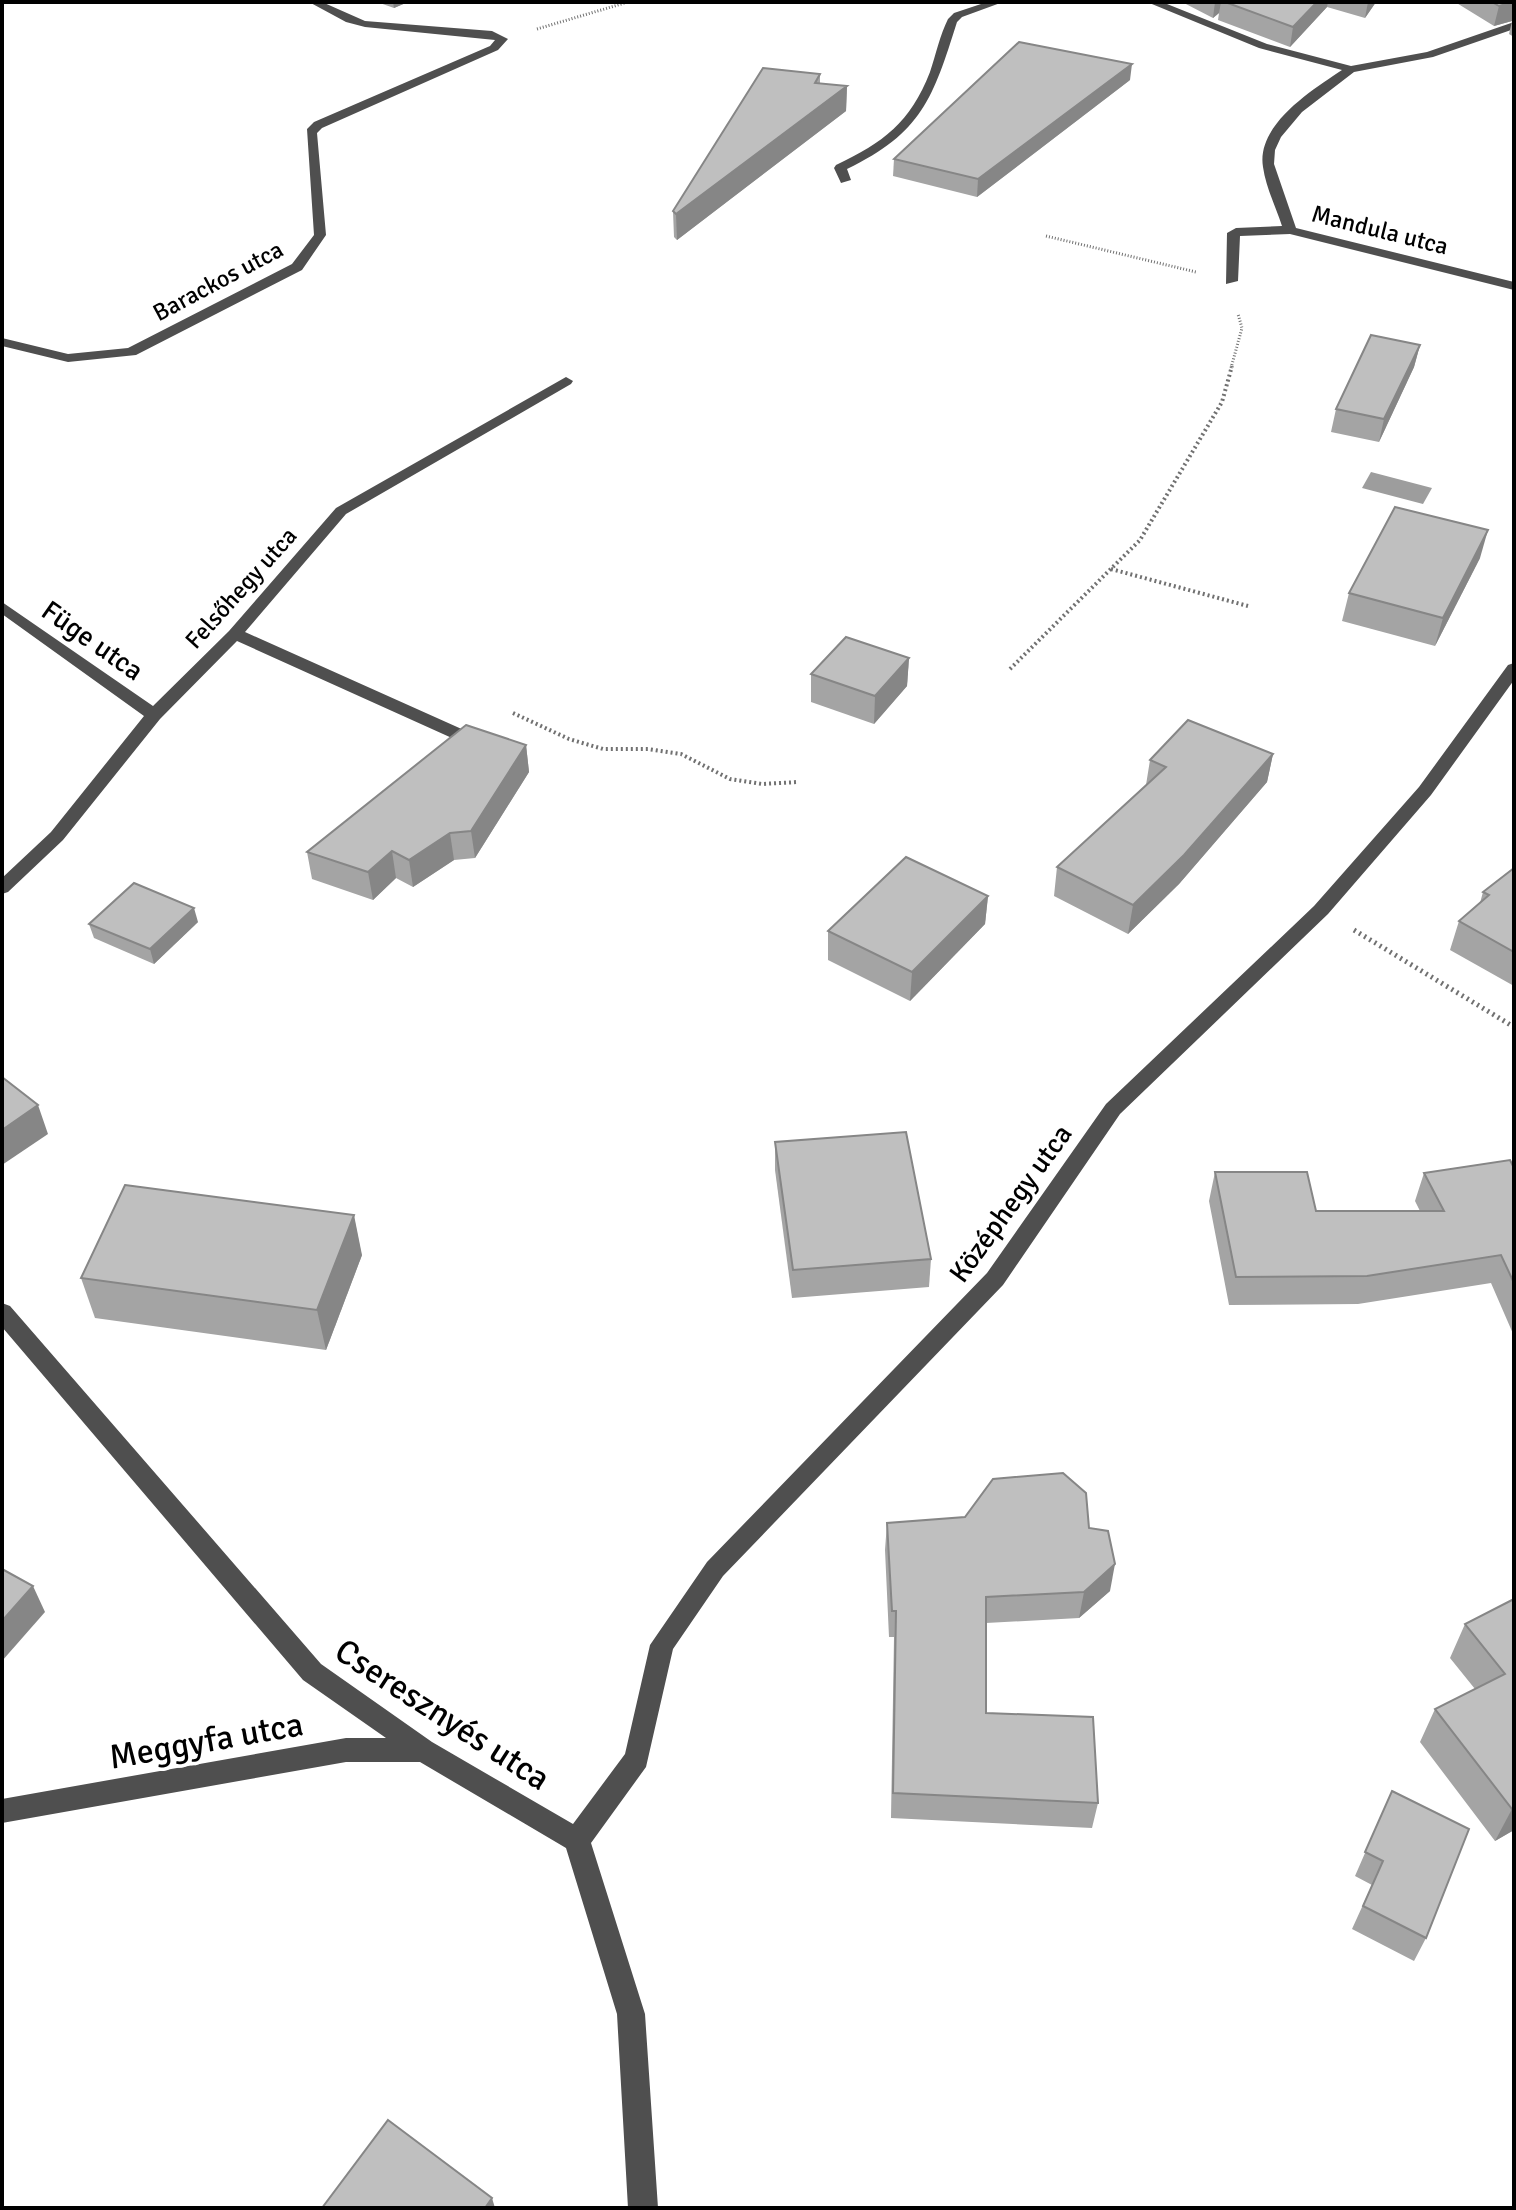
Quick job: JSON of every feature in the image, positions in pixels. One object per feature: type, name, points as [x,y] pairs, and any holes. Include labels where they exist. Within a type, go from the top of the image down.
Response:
[{"type":"street","points":[[314,2],[365,24],[492,34],[502,39]]},
{"type":"street","points":[[845,180],[840,168],[884,145],[912,118],[931,88],[952,21],[958,15],[998,2]]},
{"type":"street","points":[[1152,2],[1263,46],[1351,69],[1429,55],[1514,25]]},
{"type":"street","name":"Barackos utca","points":[[2,342],[68,358],[131,352],[297,267],[320,235],[311,132],[318,125],[494,48],[502,39]]},
{"type":"street","name":"Mandula utca","points":[[1351,69],[1311,95],[1270,143],[1268,162],[1290,230],[1514,286]]},
{"type":"street","points":[[1231,281],[1232,236],[1236,232],[1290,230]]},
{"type":"street","name":"Felsőhegy utca","points":[[2,888],[57,836],[154,715],[235,634],[341,511],[566,381]]},
{"type":"street","name":"Füge utca","points":[[2,607],[154,715]]},
{"type":"street","points":[[235,634],[469,739]]},
{"type":"street","name":"Középhegy utca","points":[[577,1840],[637,1759],[662,1645],[715,1569],[995,1279],[1113,1109],[1321,910],[1425,791],[1514,668]]},
{"type":"street","name":"Cseresznyés utca","points":[[2,1312],[312,1672],[423,1750],[577,1840]]},
{"type":"street","name":"Meggyfa utca","points":[[2,1811],[346,1750],[423,1750]]},
{"type":"street","points":[[577,1840],[631,2014],[643,2208]]},
{"type":"path","points":[[502,39],[628,2]]},
{"type":"path","points":[[1010,669],[1140,540],[1222,402],[1242,328],[1231,281],[1046,236]]},
{"type":"path","points":[[1110,569],[1248,606]]},
{"type":"path","points":[[513,713],[569,739],[603,749],[648,749],[681,754],[730,779],[762,784],[798,782]]},
{"type":"path","points":[[1321,910],[1514,1027]]},
{"type":"shaded area","points":[[1371,472],[1432,488],[1423,504],[1362,488]]},
{"type":"building","points":[[1225,2],[1317,2],[1293,27]]},
{"type":"building","points":[[1492,2],[1513,2],[1499,6]]},
{"type":"building","points":[[1019,42],[1132,64],[978,179],[894,159]]},
{"type":"building","points":[[763,68],[820,74],[815,83],[847,86],[676,214],[673,211]]},
{"type":"building","points":[[1371,335],[1420,345],[1384,419],[1336,409]]},
{"type":"building","points":[[1395,507],[1488,530],[1443,618],[1349,593]]},
{"type":"building","points":[[846,637],[909,658],[875,696],[811,674]]},
{"type":"building","points":[[1188,720],[1273,754],[1184,855],[1133,905],[1057,867],[1166,767],[1150,760]]},
{"type":"building","points":[[466,725],[526,745],[471,831],[450,833],[409,860],[392,851],[368,872],[307,852]]},
{"type":"building","points":[[906,857],[988,896],[912,972],[828,931]]},
{"type":"building","points":[[1514,868],[1514,952],[1459,921],[1489,895],[1483,892]]},
{"type":"building","points":[[134,883],[194,908],[150,949],[89,924]]},
{"type":"building","points":[[2,1077],[38,1105],[2,1130]]},
{"type":"building","points":[[906,1132],[931,1259],[793,1270],[775,1142]]},
{"type":"building","points":[[1510,1160],[1514,1168],[1514,1283],[1501,1255],[1367,1276],[1236,1277],[1215,1172],[1307,1172],[1316,1211],[1444,1211],[1424,1173]]},
{"type":"building","points":[[125,1185],[354,1215],[317,1310],[81,1278]]},
{"type":"building","points":[[1063,1473],[1086,1493],[1089,1528],[1108,1531],[1115,1564],[1084,1592],[986,1597],[986,1713],[1093,1717],[1098,1803],[893,1793],[896,1611],[892,1611],[887,1523],[965,1517],[993,1479]]},
{"type":"building","points":[[2,1569],[33,1586],[2,1621]]},
{"type":"building","points":[[1514,1599],[1512,1809],[1435,1709],[1505,1674],[1465,1624]]},
{"type":"building","points":[[1392,1791],[1469,1829],[1426,1938],[1363,1906],[1383,1861],[1365,1852]]},
{"type":"building","points":[[388,2120],[492,2198],[485,2208],[322,2208]]}]
